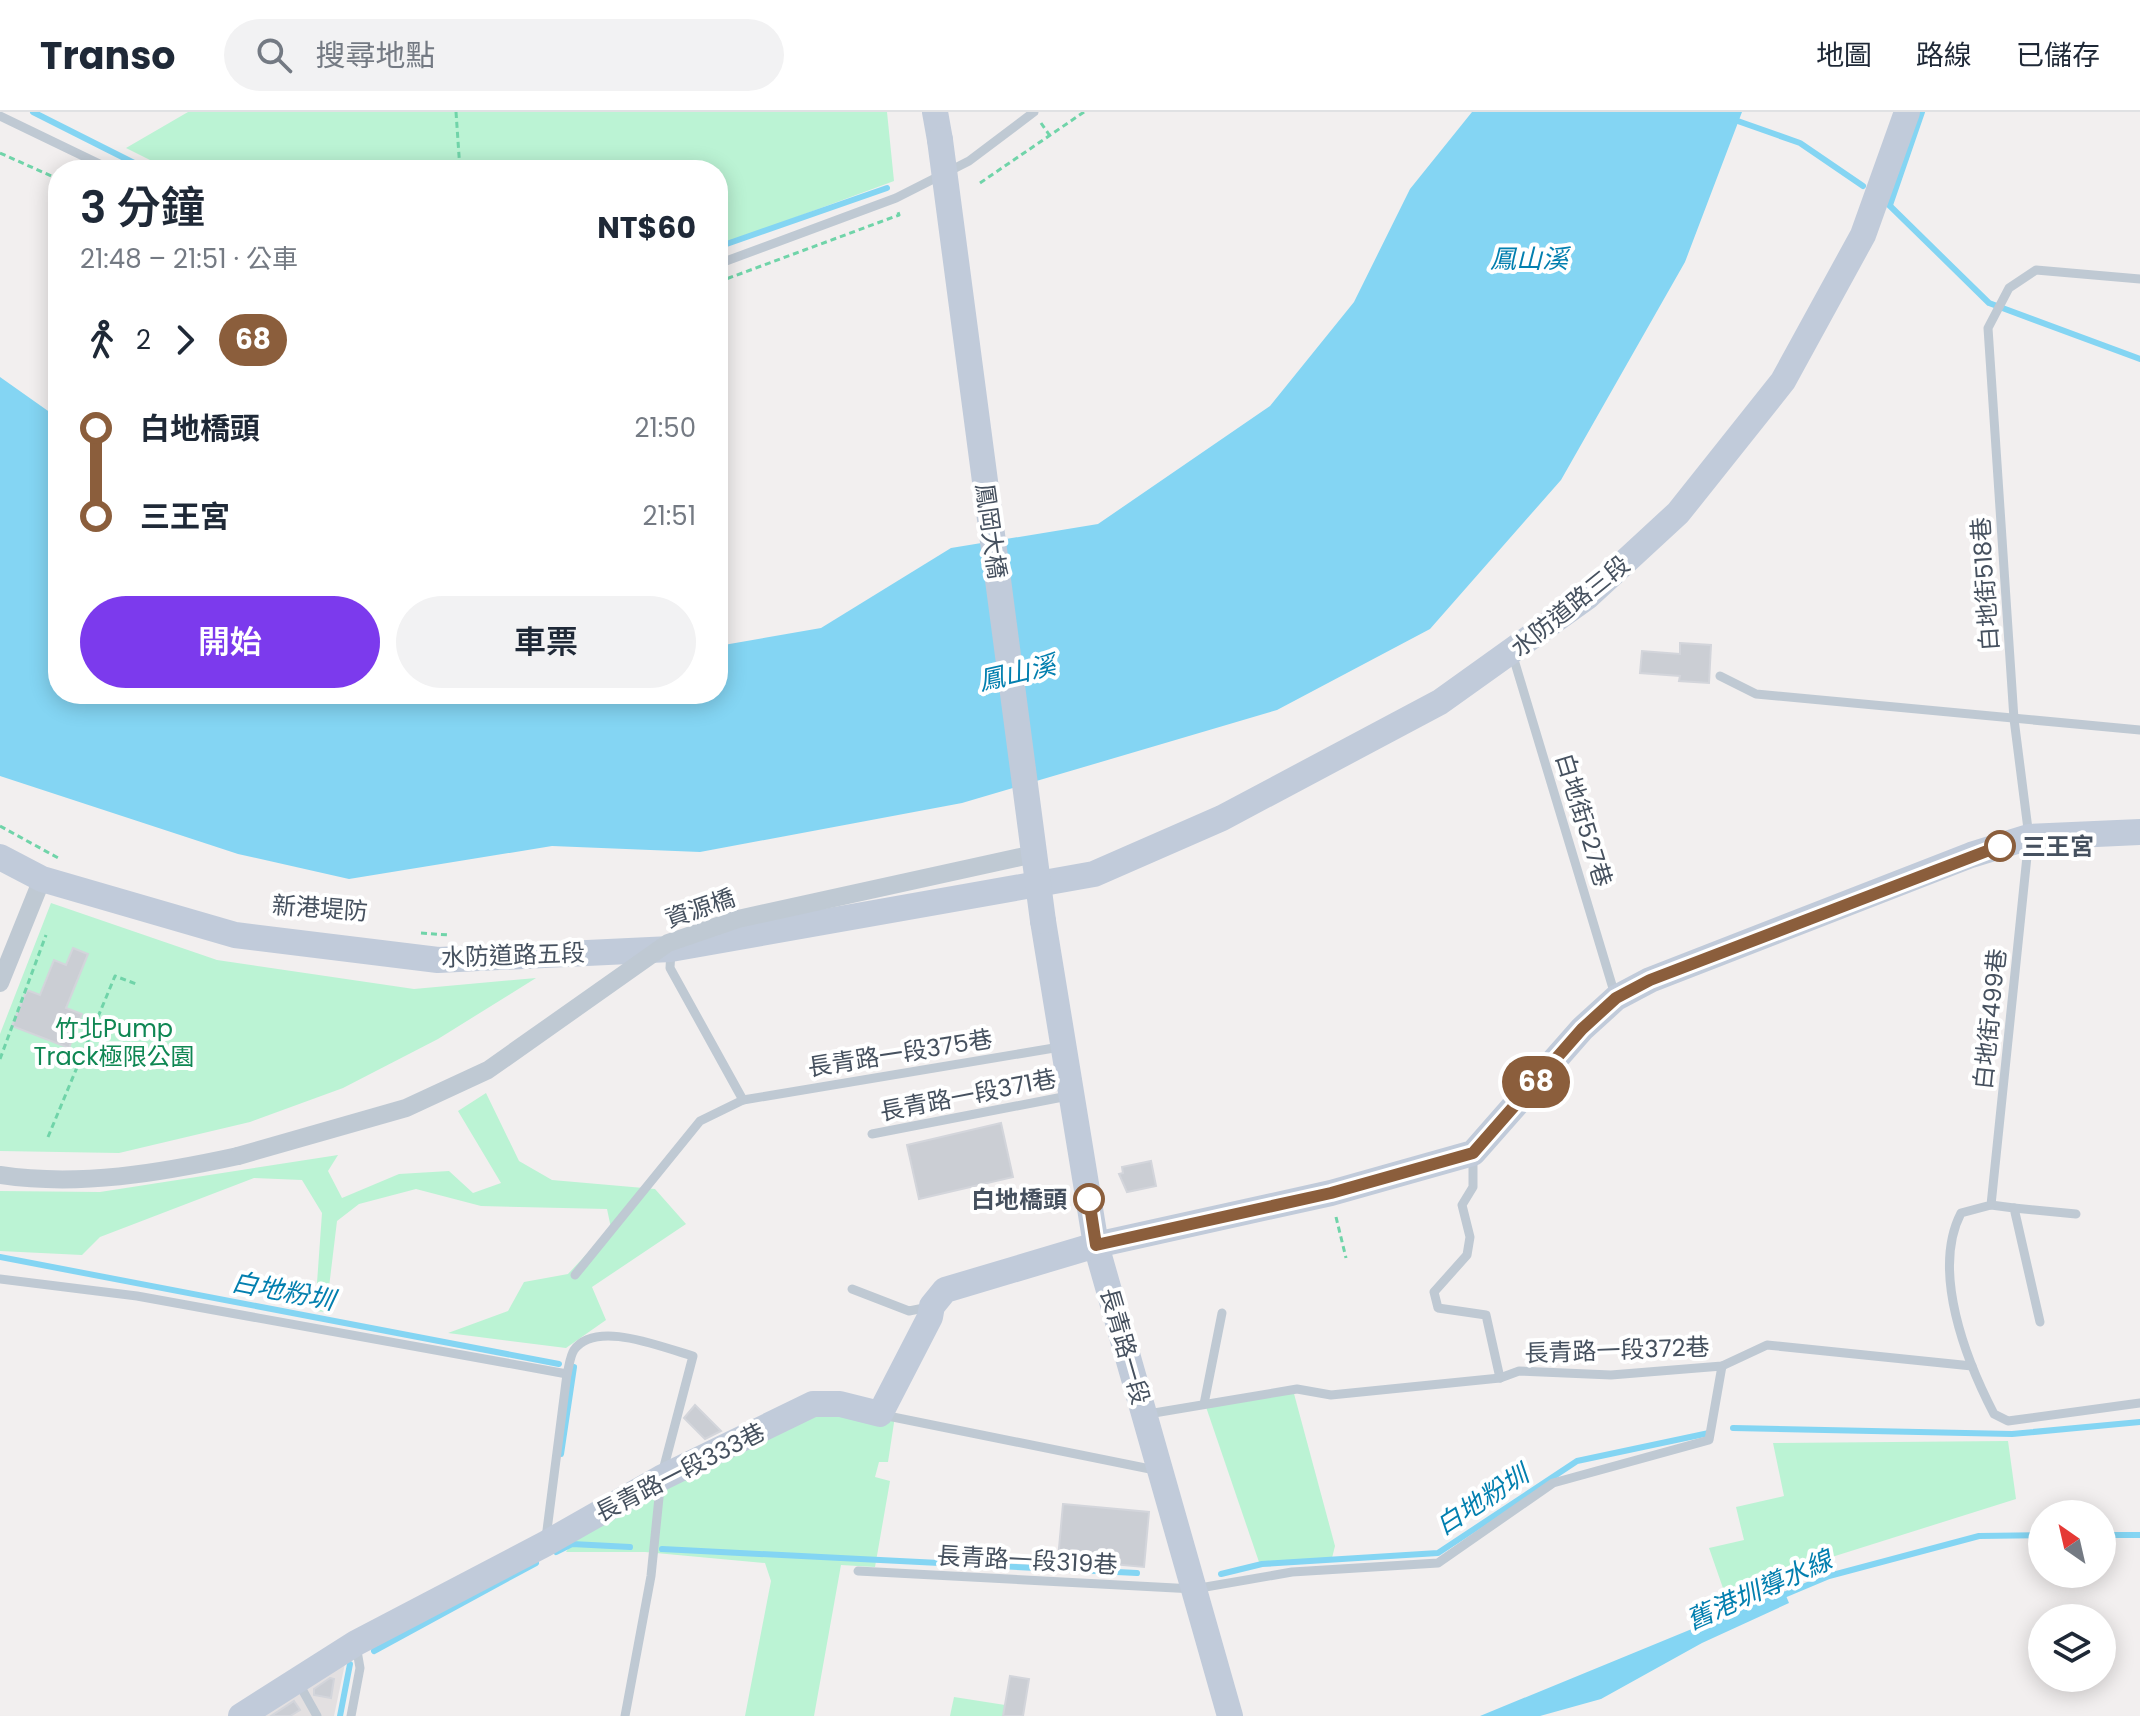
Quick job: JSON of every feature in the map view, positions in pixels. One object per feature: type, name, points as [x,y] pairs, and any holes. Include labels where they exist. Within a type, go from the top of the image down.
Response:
[{"type":"street","name":"鳳岡大橋","points":[[935,112],[1043,921]]},
{"type":"street","name":"水防道路三段","points":[[1034,885],[1094,874],[1222,818],[1387,732],[1512,653],[1587,597],[1678,513],[1783,381],[1863,235],[1907,112]]},
{"type":"street","points":[[880,1414],[930,1317],[932,1306],[945,1290],[1096,1245],[1331,1193],[1473,1153],[1582,1029],[1616,998],[1650,980],[1971,855],[2029,837],[2140,832]]},
{"type":"street","name":"資源橋","points":[[0,1175],[92,1179],[170,1171],[238,1156],[406,1108],[488,1070],[668,943],[738,919],[870,887],[1034,854]]},
{"type":"street","name":"水防道路五段","points":[[0,857],[42,879],[235,935],[438,960],[671,949],[1034,885]]},
{"type":"street","points":[[0,983],[42,879]]},
{"type":"street","name":"長青路一段","points":[[1043,921],[1096,1245],[1230,1716]]},
{"type":"street","name":"長青路一段333巷","points":[[241,1716],[356,1643],[545,1544],[661,1478],[813,1404],[840,1404],[880,1414]]},
{"type":"lane","points":[[728,260],[896,198],[969,161],[1034,112]]},
{"type":"lane","points":[[0,116],[91,160]]},
{"type":"lane","name":"白地街518巷","points":[[2029,837],[2014,719],[1988,328],[2009,288],[2036,270],[2140,279]]},
{"type":"lane","name":"白地街527巷","points":[[1512,653],[1616,998]]},
{"type":"lane","points":[[1720,676],[1756,694],[2140,730]]},
{"type":"lane","name":"白地街499巷","points":[[1991,1205],[2029,837]]},
{"type":"lane","points":[[671,949],[670,968],[743,1100]]},
{"type":"lane","name":"長青路一段375巷","points":[[575,1275],[700,1121],[743,1100],[1063,1046]]},
{"type":"lane","name":"長青路一段371巷","points":[[872,1134],[1072,1095]]},
{"type":"lane","points":[[1473,1153],[1473,1187],[1462,1205],[1470,1237],[1467,1255],[1434,1292],[1435,1301],[1438,1308],[1486,1315],[1500,1378]]},
{"type":"lane","points":[[2076,1214],[1991,1205],[1961,1213],[1951,1232],[1953,1316],[1994,1414],[2008,1421],[2140,1403]]},
{"type":"lane","points":[[2014,1208],[2040,1322]]},
{"type":"lane","points":[[0,1279],[137,1296],[567,1374]]},
{"type":"lane","points":[[852,1289],[909,1311],[932,1306]]},
{"type":"lane","points":[[1204,1404],[1222,1313]]},
{"type":"lane","points":[[545,1544],[567,1374],[573,1351],[585,1340],[616,1334],[693,1356],[661,1478],[651,1576],[625,1716]]},
{"type":"lane","name":"長青路一段372巷","points":[[1144,1415],[1297,1389],[1331,1395],[1500,1378],[1519,1371],[1611,1375],[1722,1366],[1767,1345],[1972,1366]]},
{"type":"lane","name":"長青路一段319巷","points":[[858,1571],[1194,1589],[1292,1572],[1438,1563],[1553,1483],[1709,1440],[1722,1366]]},
{"type":"lane","name":"長青路一段333巷","points":[[880,1414],[1160,1471]]},
{"type":"lane","points":[[351,1716],[360,1668],[356,1643]]},
{"type":"lane","points":[[297,1679],[317,1716]]},
{"type":"path","points":[[456,112],[459,160]]},
{"type":"path","points":[[980,183],[1084,112]]},
{"type":"path","points":[[0,153],[48,175]]},
{"type":"path","points":[[728,278],[899,215]]},
{"type":"path","points":[[0,826],[62,860]]},
{"type":"path","points":[[415,933],[460,936]]},
{"type":"path","points":[[0,1059],[46,935]]},
{"type":"path","points":[[48,1137],[115,976],[139,985]]},
{"type":"path","points":[[1331,1193],[1346,1258]]},
{"type":"shaded area","points":[[347,1654],[334,1716],[247,1716]]},
{"type":"green space","points":[[188,112],[887,112],[894,181],[728,242],[728,160],[150,160],[126,148]]},
{"type":"green space","name":"竹北Pump Track極限公園","points":[[51,903],[217,960],[414,989],[536,978],[438,1039],[343,1088],[250,1122],[119,1153],[0,1151],[0,1034]]},
{"type":"green space","points":[[486,1093],[519,1161],[552,1180],[655,1189],[686,1224],[592,1287],[606,1320],[566,1348],[448,1333],[508,1311],[524,1282],[568,1274],[611,1228],[607,1209],[481,1206],[416,1189],[359,1204],[337,1221],[326,1312],[315,1311],[322,1213],[302,1180],[254,1178],[100,1237],[82,1255],[0,1251],[0,1191],[100,1192],[338,1155],[328,1171],[342,1198],[399,1174],[449,1171],[473,1193],[501,1183],[458,1111]]},
{"type":"green space","points":[[1293,1390],[1335,1546],[1332,1558],[1259,1562],[1205,1404]]},
{"type":"green space","points":[[828,1406],[895,1416],[888,1462],[879,1462],[875,1477],[890,1481],[875,1567],[841,1565],[814,1716],[745,1716],[771,1581],[765,1563],[645,1552],[566,1552],[577,1535]]},
{"type":"green space","points":[[2008,1441],[2016,1499],[1724,1591],[1709,1548],[1744,1540],[1736,1507],[1784,1496],[1773,1443]]},
{"type":"green space","points":[[954,1697],[1005,1705],[1003,1716],[950,1716]]},
{"type":"water","name":"鳳山溪","points":[[1472,112],[1742,112],[1685,262],[1561,480],[1430,629],[1277,710],[962,803],[700,852],[552,846],[349,879],[238,854],[0,776],[0,377],[48,411],[48,704],[728,704],[728,644],[821,628],[951,548],[1098,524],[1270,406],[1354,302],[1410,189]]},
{"type":"water","points":[[1784,1591],[1789,1603],[1702,1643],[1601,1699],[1540,1716],[1480,1716]]},
{"type":"building","points":[[1680,643],[1711,645],[1709,683],[1679,681],[1680,676],[1640,673],[1642,651],[1680,654]]},
{"type":"building","points":[[73,948],[88,954],[66,1008],[82,1014],[69,1048],[12,1026],[27,990],[40,995],[54,960],[66,965]]},
{"type":"building","points":[[1001,1123],[1013,1177],[919,1199],[907,1145]]},
{"type":"building","points":[[1151,1161],[1156,1186],[1127,1192],[1119,1174],[1123,1173],[1122,1167]]},
{"type":"building","points":[[695,1405],[721,1431],[705,1439],[684,1418]]},
{"type":"building","points":[[1063,1504],[1149,1512],[1144,1567],[1058,1559]]},
{"type":"building","points":[[1010,1676],[1029,1679],[1023,1716],[1003,1716]]},
{"type":"building","points":[[330,1678],[334,1679],[331,1698],[314,1695],[314,1689]]},
{"type":"building","points":[[294,1701],[300,1710],[290,1716],[271,1716]]},
{"type":"waterway","points":[[33,112],[128,160]]},
{"type":"waterway","points":[[1890,205],[1922,112]]},
{"type":"waterway","points":[[1732,119],[1800,143],[1863,186]]},
{"type":"waterway","points":[[728,244],[887,188]]},
{"type":"waterway","points":[[1888,204],[1989,303],[2140,359]]},
{"type":"waterway","name":"白地粉圳","points":[[0,1257],[559,1364]]},
{"type":"waterway","name":"白地粉圳","points":[[561,1454],[574,1367]]},
{"type":"waterway","name":"白地粉圳","points":[[1733,1428],[2012,1434],[2140,1422]]},
{"type":"waterway","name":"白地粉圳","points":[[1221,1574],[1262,1564],[1438,1553],[1577,1461],[1709,1433]]},
{"type":"waterway","name":"舊港圳導水線","points":[[1779,1597],[1829,1576],[1979,1536],[2028,1535]]},
{"type":"waterway","name":"舊港圳導水線","points":[[2116,1535],[2140,1535]]},
{"type":"waterway","name":"白地粉圳","points":[[556,1552],[572,1544],[630,1547]]},
{"type":"waterway","name":"白地粉圳","points":[[662,1549],[1137,1573]]},
{"type":"waterway","name":"白地粉圳","points":[[374,1651],[536,1563]]},
{"type":"waterway","name":"白地粉圳","points":[[340,1716],[350,1664]]},
{"type":"bus line","name":"68","points":[[1089,1199],[1096,1245],[1331,1193],[1473,1153],[1582,1029],[1616,998],[1650,980],[2000,846]]},
{"type":"place","name":"三王宮","points":[[2000,846]]},
{"type":"place","name":"白地橋頭","points":[[1089,1199]]}]
